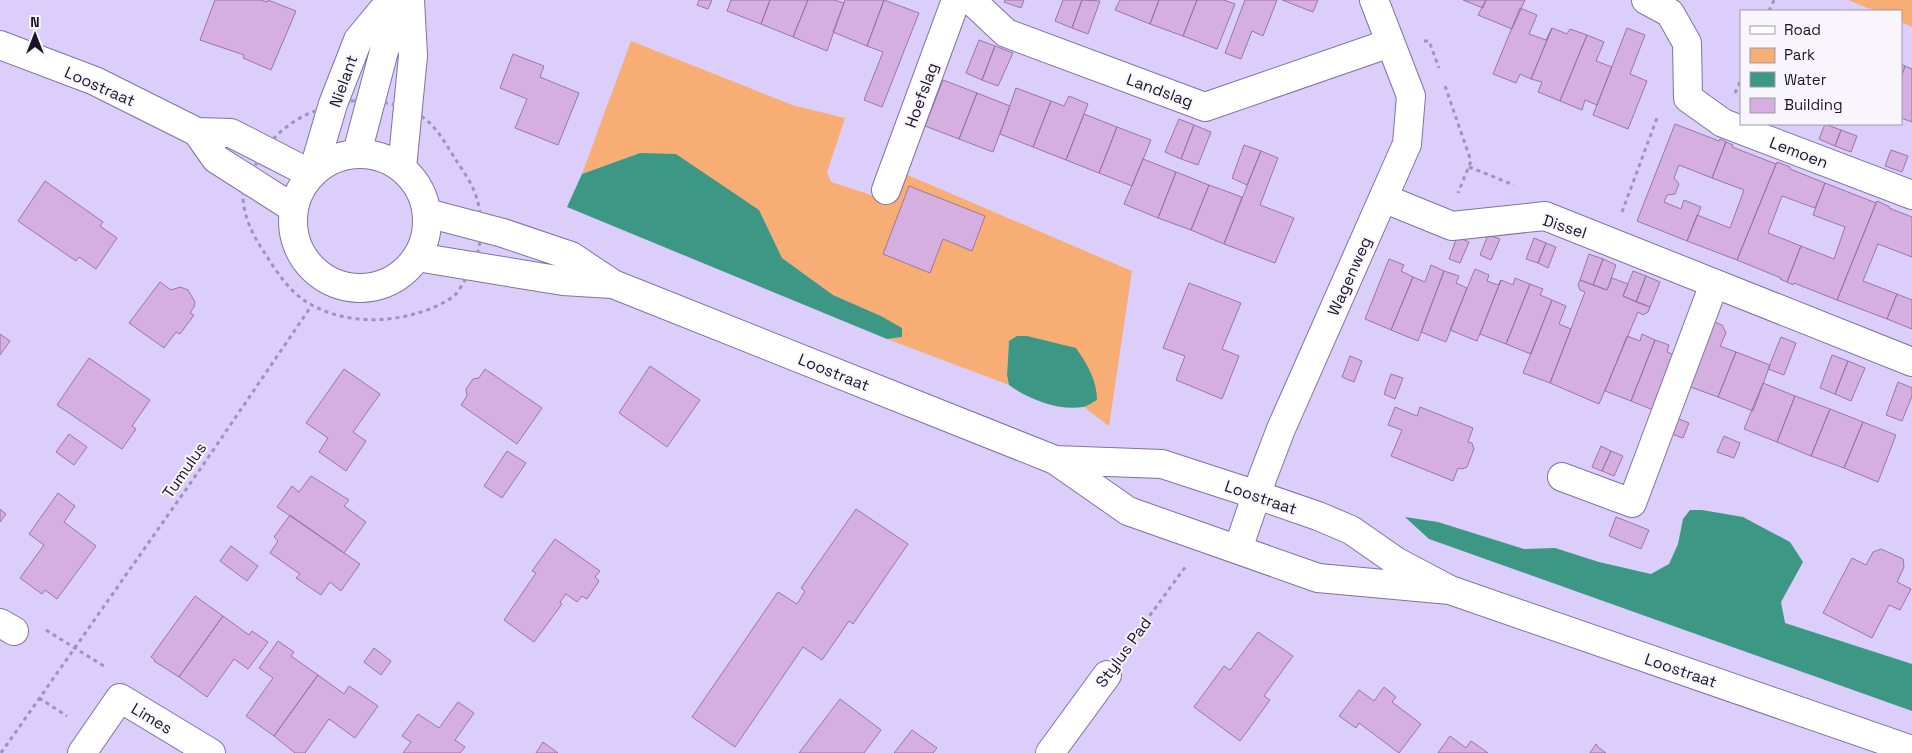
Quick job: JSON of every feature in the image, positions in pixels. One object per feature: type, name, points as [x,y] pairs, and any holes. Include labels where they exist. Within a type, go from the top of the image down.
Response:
[{"type":"street","name":"Nielant","points":[[312,173],[334,104],[358,40],[391,0]]},
{"type":"street","name":"Nielant","points":[[356,153],[384,50],[401,0]]},
{"type":"street","points":[[402,168],[413,56],[410,0]]},
{"type":"street","name":"Hoefslag","points":[[886,190],[956,0]]},
{"type":"street","name":"Landslag","points":[[971,0],[1006,33],[1205,107],[1390,43]]},
{"type":"street","name":"Wagenweg","points":[[1238,549],[1281,429],[1407,144],[1411,96],[1374,0]]},
{"type":"street","points":[[1646,0],[1670,13],[1687,43],[1688,98]]},
{"type":"street","name":"Loostraat","points":[[0,46],[95,81],[197,132],[231,132],[312,173]]},
{"type":"street","name":"Lemoen","points":[[1688,98],[1723,123],[1912,195]]},
{"type":"street","name":"Loostraat","points":[[197,132],[216,159],[293,208]]},
{"type":"street","points":[[356,153],[380,156],[402,168],[416,183],[425,203],[427,213],[425,236],[417,257],[400,274],[378,286],[354,288],[331,282],[312,268],[298,248],[293,232],[293,208],[300,189],[312,173],[336,157],[356,153]]},
{"type":"street","name":"Dissel","points":[[1383,198],[1452,226],[1545,216],[1912,362]]},
{"type":"street","name":"Loostraat","points":[[427,213],[511,236],[571,256],[613,284],[1055,460],[1128,511],[1318,578],[1450,590]]},
{"type":"street","name":"Loostraat","points":[[417,257],[563,281],[613,284]]},
{"type":"street","points":[[1562,477],[1632,503],[1714,284]]},
{"type":"street","name":"Loostraat","points":[[1055,460],[1162,464],[1257,495],[1318,516],[1351,530],[1397,562],[1450,590],[1912,750]]},
{"type":"street","name":"Stylus Pad","points":[[1050,753],[1107,675]]},
{"type":"street","name":"Limes","points":[[82,753],[120,698],[210,753]]},
{"type":"path","points":[[1390,43],[1429,41],[1439,68]]},
{"type":"path","points":[[1442,78],[1471,161],[1445,223]]},
{"type":"path","points":[[1611,243],[1656,118],[1688,98]]},
{"type":"path","points":[[434,126],[474,192]]},
{"type":"path","name":"Tumulus","points":[[1,753],[201,468],[312,305],[338,316],[366,320],[393,319],[415,314],[436,306],[455,295]]},
{"type":"path","name":"Stylus Pad","points":[[1107,675],[1191,559]]},
{"type":"green space","points":[[1848,0],[1912,0],[1912,27],[1902,22],[1902,10],[1873,10]]},
{"type":"green space","points":[[631,41],[792,105],[845,118],[827,172],[831,182],[892,202],[903,173],[1132,271],[1109,426],[1084,407],[1097,400],[1027,336],[1017,336],[1009,341],[1007,375],[1009,385],[887,339],[902,337],[881,316],[833,295],[782,258],[759,210],[640,153],[582,174]]},
{"type":"water","points":[[640,153],[676,154],[759,210],[782,258],[833,295],[881,316],[902,328],[902,337],[887,339],[567,207],[582,174]]},
{"type":"water","points":[[1017,336],[1027,336],[1076,348],[1093,379],[1097,400],[1083,407],[1064,407],[1034,399],[1009,385],[1007,375],[1009,341]]},
{"type":"water","points":[[1690,510],[1702,510],[1743,517],[1790,542],[1803,562],[1781,602],[1785,623],[1912,664],[1912,711],[1429,539],[1405,517],[1438,522],[1524,549],[1555,548],[1599,562],[1651,574],[1669,564],[1678,544],[1683,519]]},
{"type":"building","points":[[215,0],[261,0],[267,2],[268,0],[296,11],[271,70],[243,58],[244,55],[200,40]]},
{"type":"building","points":[[699,0],[712,0],[708,9],[697,5]]},
{"type":"building","points":[[731,0],[770,0],[761,24],[727,11]]},
{"type":"building","points":[[770,0],[808,0],[793,37],[761,24]]},
{"type":"building","points":[[808,0],[834,0],[844,3],[827,51],[793,37]]},
{"type":"building","points":[[845,0],[884,0],[867,46],[833,32]]},
{"type":"building","points":[[884,0],[919,13],[882,107],[864,100],[883,52],[867,46]]},
{"type":"building","points":[[1005,0],[1024,0],[1021,8],[1004,2]]},
{"type":"building","points":[[1063,0],[1082,0],[1072,28],[1055,21]]},
{"type":"building","points":[[1082,0],[1100,1],[1088,34],[1072,28]]},
{"type":"building","points":[[1120,0],[1159,0],[1150,24],[1115,10]]},
{"type":"building","points":[[1159,0],[1197,0],[1183,36],[1150,24]]},
{"type":"building","points":[[1197,0],[1224,0],[1235,4],[1217,49],[1183,36]]},
{"type":"building","points":[[1245,0],[1277,0],[1263,36],[1252,31],[1241,59],[1225,53]]},
{"type":"building","points":[[1282,0],[1318,0],[1313,12]]},
{"type":"building","points":[[1463,0],[1486,0],[1483,8]]},
{"type":"building","points":[[1486,0],[1525,0],[1512,29],[1478,15]]},
{"type":"building","points":[[1520,8],[1537,15],[1529,34],[1546,40],[1552,28],[1531,79],[1520,74],[1516,83],[1493,74]]},
{"type":"building","points":[[1552,28],[1567,34],[1570,29],[1587,35],[1560,101],[1538,92],[1542,82],[1531,79]]},
{"type":"building","points":[[1627,28],[1645,35],[1630,74],[1647,81],[1628,129],[1593,115]]},
{"type":"building","points":[[1587,35],[1604,42],[1596,61],[1612,67],[1597,105],[1585,100],[1582,110],[1560,101]]},
{"type":"building","points":[[979,40],[995,46],[982,80],[966,73]]},
{"type":"building","points":[[995,46],[1013,53],[998,86],[982,80]]},
{"type":"building","points":[[513,54],[544,66],[540,77],[579,93],[558,145],[515,128],[527,99],[500,88]]},
{"type":"building","points":[[1905,66],[1912,69],[1912,122],[1902,118],[1902,74]]},
{"type":"building","points":[[943,80],[977,93],[959,139],[925,126]]},
{"type":"building","points":[[1016,88],[1051,101],[1033,147],[1000,134]]},
{"type":"building","points":[[977,93],[1010,106],[993,152],[959,139]]},
{"type":"building","points":[[1069,96],[1088,104],[1066,160],[1033,147],[1051,101],[1064,106]]},
{"type":"building","points":[[1084,114],[1117,127],[1099,173],[1066,160]]},
{"type":"building","points":[[1179,119],[1194,125],[1181,159],[1165,152]]},
{"type":"building","points":[[1675,124],[1726,142],[1712,178],[1679,165],[1674,178],[1679,184],[1675,194],[1667,195],[1664,202],[1681,209],[1684,200],[1701,207],[1687,241],[1637,221]]},
{"type":"building","points":[[1194,125],[1211,132],[1198,165],[1181,159]]},
{"type":"building","points":[[1825,125],[1841,130],[1835,146],[1819,139]]},
{"type":"building","points":[[1117,127],[1151,140],[1132,186],[1099,173]]},
{"type":"building","points":[[1841,130],[1857,136],[1851,152],[1835,146]]},
{"type":"building","points":[[1726,142],[1733,145],[1732,147],[1776,164],[1737,260],[1687,241],[1697,215],[1730,228],[1744,190],[1712,178]]},
{"type":"building","points":[[1244,145],[1261,151],[1247,185],[1232,178]]},
{"type":"building","points":[[1891,150],[1908,156],[1902,172],[1885,166]]},
{"type":"building","points":[[1261,151],[1278,158],[1260,205],[1294,218],[1275,263],[1224,244]]},
{"type":"building","points":[[1143,159],[1176,172],[1158,218],[1124,204]]},
{"type":"building","points":[[1777,162],[1825,183],[1815,208],[1782,196],[1768,233],[1801,246],[1787,282],[1737,260]]},
{"type":"building","points":[[1176,172],[1209,185],[1191,230],[1158,218]]},
{"type":"building","points":[[45,181],[103,222],[100,226],[117,238],[96,269],[79,257],[76,261],[18,221]]},
{"type":"building","points":[[1825,183],[1876,203],[1837,300],[1787,282],[1801,246],[1834,259],[1845,227],[1813,215]]},
{"type":"building","points":[[1209,185],[1242,197],[1224,244],[1191,230]]},
{"type":"building","points":[[909,186],[985,216],[972,251],[943,239],[930,273],[883,254]]},
{"type":"building","points":[[1877,201],[1912,217],[1912,257],[1878,244],[1863,281],[1897,294],[1887,319],[1837,300]]},
{"type":"building","points":[[1488,235],[1500,239],[1491,260],[1480,255]]},
{"type":"building","points":[[1457,237],[1469,242],[1460,263],[1449,259]]},
{"type":"building","points":[[1534,238],[1546,243],[1538,263],[1526,259]]},
{"type":"building","points":[[1546,243],[1556,247],[1548,268],[1538,263]]},
{"type":"building","points":[[1589,254],[1603,259],[1593,285],[1580,280]]},
{"type":"building","points":[[1389,259],[1404,265],[1401,271],[1413,277],[1391,330],[1365,319]]},
{"type":"building","points":[[1603,259],[1616,265],[1607,290],[1593,285]]},
{"type":"building","points":[[1431,265],[1444,271],[1418,341],[1391,330],[1413,277],[1425,282]]},
{"type":"building","points":[[1475,269],[1489,275],[1487,281],[1498,285],[1501,280],[1477,341],[1450,330]]},
{"type":"building","points":[[1444,271],[1459,276],[1456,283],[1467,288],[1446,342],[1421,332]]},
{"type":"building","points":[[1633,271],[1646,276],[1636,302],[1623,296]]},
{"type":"building","points":[[1646,276],[1660,282],[1650,307],[1636,302]]},
{"type":"building","points":[[1515,278],[1530,284],[1506,344],[1480,334],[1501,280],[1513,285]]},
{"type":"building","points":[[1612,278],[1628,284],[1623,296],[1650,307],[1648,312],[1643,315],[1638,312],[1599,404],[1550,383],[1585,292],[1580,290],[1578,285],[1580,280],[1607,290]]},
{"type":"building","points":[[160,282],[171,290],[180,287],[188,290],[195,302],[190,313],[194,315],[180,334],[176,332],[164,348],[129,323]]},
{"type":"building","points":[[1189,283],[1241,303],[1222,349],[1239,356],[1222,399],[1176,380],[1185,356],[1163,348]]},
{"type":"building","points":[[1530,284],[1543,289],[1540,295],[1552,300],[1531,354],[1506,344]]},
{"type":"building","points":[[1897,294],[1912,300],[1912,329],[1887,319]]},
{"type":"building","points":[[1552,300],[1566,306],[1559,324],[1571,329],[1550,383],[1523,373]]},
{"type":"building","points":[[1712,321],[1722,325],[1726,333],[1720,346],[1736,352],[1718,397],[1685,385]]},
{"type":"building","points":[[0,334],[10,341],[0,355]]},
{"type":"building","points":[[1642,334],[1655,340],[1631,401],[1605,391],[1627,336],[1640,341]]},
{"type":"building","points":[[1781,337],[1796,343],[1784,375],[1768,369]]},
{"type":"building","points":[[1655,340],[1669,345],[1667,352],[1679,357],[1658,412],[1631,401]]},
{"type":"building","points":[[1736,352],[1770,365],[1753,411],[1718,397]]},
{"type":"building","points":[[1832,355],[1848,361],[1835,394],[1820,388]]},
{"type":"building","points":[[1350,356],[1362,361],[1354,382],[1342,377]]},
{"type":"building","points":[[89,358],[150,400],[132,426],[136,429],[122,449],[57,405]]},
{"type":"building","points":[[1848,361],[1865,368],[1851,401],[1835,394]]},
{"type":"building","points":[[650,366],[700,400],[667,447],[619,413]]},
{"type":"building","points":[[344,369],[380,394],[353,432],[366,441],[346,471],[319,452],[328,438],[306,423]]},
{"type":"building","points":[[485,369],[542,408],[517,444],[461,405],[467,396],[466,389],[473,379],[479,378]]},
{"type":"building","points":[[1391,374],[1403,378],[1395,399],[1384,394]]},
{"type":"building","points":[[1898,382],[1912,388],[1912,396],[1902,421],[1886,415]]},
{"type":"building","points":[[1763,383],[1795,396],[1777,442],[1744,429]]},
{"type":"building","points":[[1795,396],[1830,409],[1811,456],[1777,442]]},
{"type":"building","points":[[1395,407],[1417,416],[1420,407],[1473,428],[1468,442],[1472,443],[1474,449],[1467,467],[1458,468],[1453,481],[1391,456],[1402,430],[1388,425]]},
{"type":"building","points":[[1830,409],[1863,422],[1844,468],[1811,456]]},
{"type":"building","points":[[1672,416],[1689,423],[1683,438],[1666,432]]},
{"type":"building","points":[[1863,422],[1896,435],[1878,482],[1844,468]]},
{"type":"building","points":[[69,434],[87,447],[74,465],[56,452]]},
{"type":"building","points":[[1724,436],[1740,443],[1734,458],[1717,452]]},
{"type":"building","points":[[1601,446],[1611,451],[1602,471],[1592,467]]},
{"type":"building","points":[[507,451],[526,463],[502,498],[484,486]]},
{"type":"building","points":[[1611,451],[1623,456],[1614,476],[1602,471]]},
{"type":"building","points":[[311,476],[349,500],[344,506],[366,522],[344,553],[277,507],[292,486],[299,492]]},
{"type":"building","points":[[58,493],[75,506],[64,522],[96,546],[57,599],[45,590],[42,594],[20,578],[44,545],[29,534]]},
{"type":"building","points":[[0,509],[6,514],[0,522]]},
{"type":"building","points":[[856,509],[908,544],[853,624],[849,621],[822,660],[803,647],[735,747],[692,717],[778,592],[797,604],[805,591],[801,588]]},
{"type":"building","points":[[290,515],[360,564],[341,591],[330,582],[321,595],[296,578],[300,574],[270,553],[278,541],[274,537]]},
{"type":"building","points":[[1616,517],[1649,530],[1641,549],[1609,536]]},
{"type":"building","points":[[555,539],[600,571],[595,577],[599,581],[587,599],[582,596],[577,602],[566,594],[560,602],[562,604],[534,642],[504,620],[536,573],[532,571]]},
{"type":"building","points":[[231,546],[258,566],[247,581],[220,561]]},
{"type":"building","points":[[1881,549],[1903,559],[1904,567],[1897,582],[1911,589],[1900,610],[1889,605],[1872,638],[1823,613],[1852,558],[1866,565],[1873,552]]},
{"type":"building","points":[[195,596],[223,616],[179,677],[154,661],[151,657]]},
{"type":"building","points":[[223,616],[249,635],[252,631],[268,642],[248,669],[234,659],[207,697],[179,677]]},
{"type":"building","points":[[1258,632],[1293,656],[1264,696],[1270,700],[1240,741],[1194,707],[1224,666],[1230,670]]},
{"type":"building","points":[[278,641],[294,652],[291,656],[318,675],[274,736],[246,716],[273,678],[259,668]]},
{"type":"building","points":[[374,648],[391,661],[381,675],[364,662]]},
{"type":"building","points":[[318,675],[344,694],[349,686],[378,706],[355,738],[329,719],[305,753],[295,753],[274,736]]},
{"type":"building","points":[[1384,687],[1396,697],[1392,702],[1421,724],[1399,753],[1359,723],[1356,728],[1339,716],[1359,690],[1374,701]]},
{"type":"building","points":[[840,699],[881,730],[864,753],[799,753]]},
{"type":"building","points":[[458,702],[474,713],[455,740],[465,747],[460,753],[403,753],[411,742],[402,736],[418,714],[439,728]]},
{"type":"building","points":[[912,730],[937,748],[933,753],[894,753]]},
{"type":"building","points":[[1450,736],[1466,748],[1471,741],[1488,753],[1438,753]]},
{"type":"building","points":[[543,742],[558,753],[536,753]]},
{"type":"building","points":[[1596,744],[1598,747],[1606,753],[1590,753]]}]
